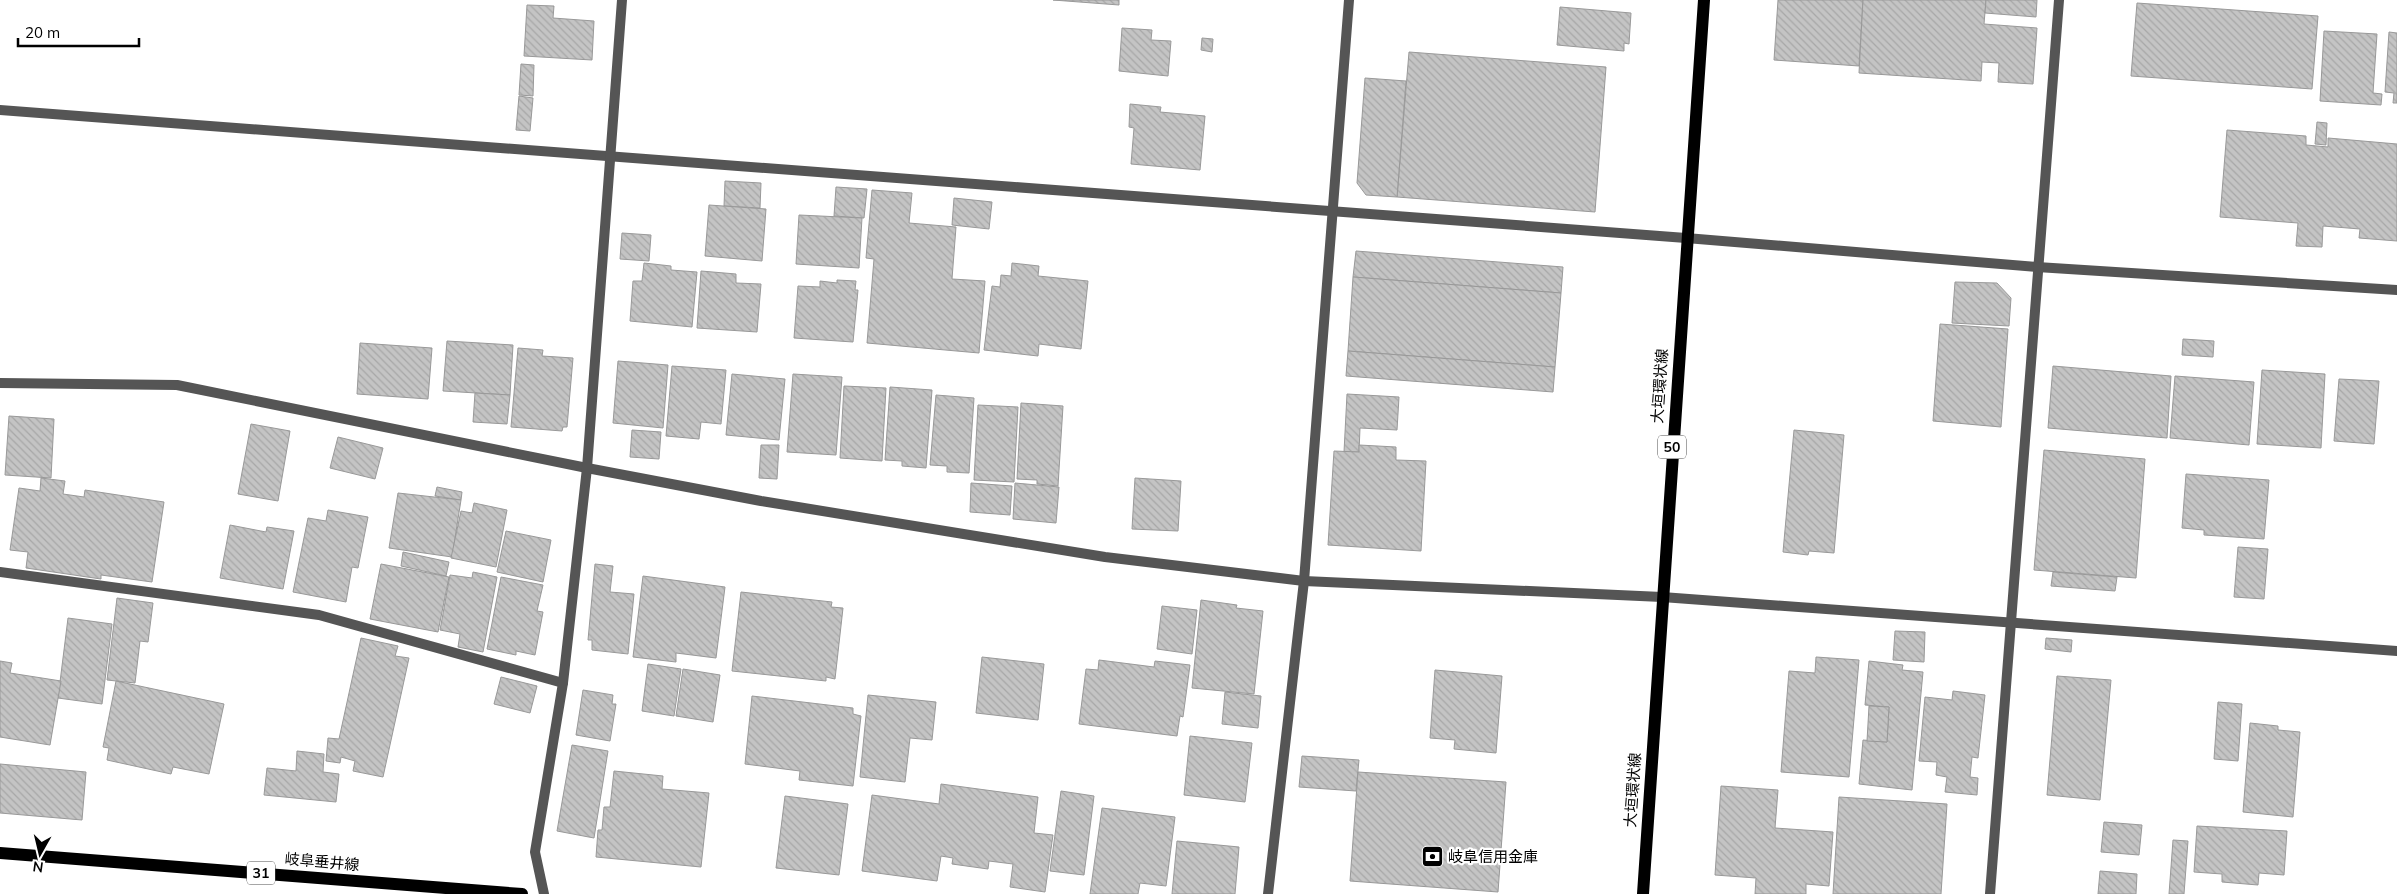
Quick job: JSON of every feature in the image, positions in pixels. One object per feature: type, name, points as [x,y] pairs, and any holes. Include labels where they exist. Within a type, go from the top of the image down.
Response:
[{"type":"main road","name":"大垣環状線","points":[[1643,894],[1686,238],[1704,0]]},
{"type":"main road","name":"岐阜垂井線","points":[[0,853],[522,894]]},
{"type":"street","points":[[544,894],[535,852],[562,683],[587,468],[622,0]]},
{"type":"street","points":[[1268,894],[1304,581],[1331,211],[1349,0]]},
{"type":"street","points":[[1990,894],[2059,0]]},
{"type":"street","points":[[0,110],[1686,238],[2037,267],[2397,290]]},
{"type":"street","points":[[0,383],[177,385],[587,468],[761,501],[1105,557],[1304,581],[1662,598],[2010,621],[2397,651]]},
{"type":"street","points":[[0,572],[319,615],[562,683]]},
{"type":"building","points":[[1053,0],[1119,0],[1119,5]]},
{"type":"building","points":[[1778,0],[1863,0],[1859,66],[1774,60]]},
{"type":"building","points":[[1863,0],[1986,0],[1984,24],[2037,28],[2033,84],[1998,82],[1999,63],[1982,62],[1981,81],[1859,73]]},
{"type":"building","points":[[1986,0],[2037,0],[2036,17],[1985,13]]},
{"type":"building","points":[[2137,3],[2318,16],[2312,89],[2131,76]]},
{"type":"building","points":[[527,5],[554,6],[553,18],[594,21],[592,60],[524,56]]},
{"type":"building","points":[[1560,7],[1631,13],[1629,44],[1624,43],[1624,51],[1557,45]]},
{"type":"building","points":[[1122,28],[1152,30],[1151,40],[1171,41],[1168,76],[1119,71]]},
{"type":"building","points":[[2324,31],[2377,34],[2373,93],[2382,94],[2381,105],[2320,101]]},
{"type":"building","points":[[2389,32],[2397,33],[2397,103],[2393,103],[2394,93],[2385,92]]},
{"type":"building","points":[[1202,38],[1213,39],[1212,52],[1201,50]]},
{"type":"building","points":[[1409,52],[1606,67],[1595,212],[1397,197]]},
{"type":"building","points":[[521,64],[534,65],[533,96],[519,95]]},
{"type":"building","points":[[1365,78],[1406,81],[1397,197],[1366,195],[1357,183]]},
{"type":"building","points":[[519,96],[533,98],[530,131],[516,130]]},
{"type":"building","points":[[1130,104],[1161,107],[1160,112],[1205,116],[1200,170],[1131,164],[1134,128],[1129,127]]},
{"type":"building","points":[[2317,122],[2327,123],[2326,145],[2315,144]]},
{"type":"building","points":[[2227,130],[2306,136],[2306,145],[2328,147],[2328,138],[2397,144],[2397,241],[2359,238],[2360,229],[2323,226],[2322,247],[2296,246],[2298,223],[2220,217]]},
{"type":"building","points":[[725,181],[761,183],[760,208],[724,206]]},
{"type":"building","points":[[836,187],[867,189],[864,218],[834,216]]},
{"type":"building","points":[[872,190],[912,193],[909,223],[956,227],[952,279],[985,281],[979,353],[867,343],[874,259],[866,258]]},
{"type":"building","points":[[954,198],[992,202],[989,229],[952,225]]},
{"type":"building","points":[[709,205],[766,209],[762,261],[705,256]]},
{"type":"building","points":[[799,215],[862,218],[859,268],[796,264]]},
{"type":"building","points":[[622,233],[651,235],[649,261],[620,259]]},
{"type":"building","points":[[1356,251],[1563,267],[1561,293],[1353,277]]},
{"type":"building","points":[[644,263],[671,266],[671,270],[697,272],[692,327],[630,321],[633,281],[642,281]]},
{"type":"building","points":[[1012,263],[1039,266],[1038,276],[1088,281],[1081,349],[1039,344],[1038,356],[984,350],[992,286],[1000,287],[1001,275],[1011,276]]},
{"type":"building","points":[[701,271],[736,274],[736,283],[761,284],[757,332],[697,328]]},
{"type":"building","points":[[1353,277],[1561,293],[1555,367],[1348,351]]},
{"type":"building","points":[[837,280],[856,281],[855,290],[858,290],[853,342],[794,338],[798,286],[820,287],[820,281],[837,283]]},
{"type":"building","points":[[1955,282],[1997,283],[2011,298],[2009,326],[1952,323]]},
{"type":"building","points":[[1940,324],[2008,329],[2001,427],[1933,421]]},
{"type":"building","points":[[2183,339],[2214,341],[2213,357],[2182,355]]},
{"type":"building","points":[[447,341],[513,345],[510,395],[443,391]]},
{"type":"building","points":[[360,343],[432,348],[428,399],[357,394]]},
{"type":"building","points":[[518,348],[543,350],[542,356],[573,358],[567,427],[563,427],[562,431],[511,427]]},
{"type":"building","points":[[1348,351],[1555,367],[1553,392],[1346,376]]},
{"type":"building","points":[[618,361],[668,365],[663,428],[613,423]]},
{"type":"building","points":[[672,366],[726,370],[721,424],[701,422],[699,439],[666,436]]},
{"type":"building","points":[[2053,366],[2171,376],[2167,438],[2048,428]]},
{"type":"building","points":[[2262,370],[2325,374],[2321,448],[2257,444]]},
{"type":"building","points":[[732,374],[785,379],[779,440],[726,435]]},
{"type":"building","points":[[793,374],[842,377],[836,455],[787,452]]},
{"type":"building","points":[[2175,376],[2254,382],[2249,445],[2170,438]]},
{"type":"building","points":[[2339,379],[2379,381],[2374,444],[2334,441]]},
{"type":"building","points":[[844,386],[886,388],[882,461],[840,458]]},
{"type":"building","points":[[890,387],[932,390],[926,468],[902,466],[902,461],[885,460]]},
{"type":"building","points":[[475,393],[510,395],[507,424],[473,422]]},
{"type":"building","points":[[1347,394],[1399,397],[1397,430],[1360,428],[1359,452],[1344,452]]},
{"type":"building","points":[[936,395],[974,398],[969,473],[947,472],[947,466],[930,465]]},
{"type":"building","points":[[1021,403],[1063,406],[1058,486],[1037,484],[1037,480],[1017,479]]},
{"type":"building","points":[[978,405],[1018,407],[1014,482],[974,480]]},
{"type":"building","points":[[9,416],[54,419],[51,478],[5,475]]},
{"type":"building","points":[[251,424],[290,431],[278,501],[238,494]]},
{"type":"building","points":[[632,430],[661,432],[659,459],[630,457]]},
{"type":"building","points":[[1794,430],[1844,435],[1834,553],[1809,551],[1808,555],[1783,552]]},
{"type":"building","points":[[338,437],[383,448],[375,479],[330,468]]},
{"type":"building","points":[[761,445],[779,445],[777,479],[759,478]]},
{"type":"building","points":[[1359,445],[1396,447],[1396,460],[1426,461],[1421,551],[1328,545],[1334,451],[1359,452]]},
{"type":"building","points":[[2044,450],[2145,459],[2136,578],[2034,570]]},
{"type":"building","points":[[2186,474],[2269,480],[2264,539],[2204,535],[2204,530],[2182,528]]},
{"type":"building","points":[[41,478],[65,481],[63,494],[84,497],[85,490],[164,502],[152,582],[101,575],[101,579],[26,568],[28,552],[10,550],[19,488],[40,491]]},
{"type":"building","points":[[1135,478],[1181,481],[1178,531],[1132,529]]},
{"type":"building","points":[[971,483],[1012,486],[1010,515],[970,512]]},
{"type":"building","points":[[1015,483],[1059,487],[1056,523],[1013,519]]},
{"type":"building","points":[[437,487],[462,492],[461,500],[435,496]]},
{"type":"building","points":[[398,493],[461,500],[452,557],[389,548]]},
{"type":"building","points":[[474,503],[507,510],[496,567],[451,558],[461,511],[472,513]]},
{"type":"building","points":[[328,510],[368,517],[358,568],[352,567],[346,602],[293,592],[308,518],[326,521]]},
{"type":"building","points":[[230,525],[266,532],[267,527],[294,531],[283,589],[220,578]]},
{"type":"building","points":[[506,531],[551,540],[543,582],[497,572]]},
{"type":"building","points":[[2238,547],[2268,549],[2264,599],[2234,597]]},
{"type":"building","points":[[403,552],[449,562],[446,576],[401,566]]},
{"type":"building","points":[[381,564],[449,577],[438,632],[370,619]]},
{"type":"building","points":[[595,564],[613,566],[610,592],[634,594],[628,654],[592,650],[592,640],[588,640]]},
{"type":"building","points":[[473,572],[497,577],[483,652],[458,647],[460,634],[440,630],[450,575],[472,578]]},
{"type":"building","points":[[2053,572],[2117,577],[2115,591],[2051,586]]},
{"type":"building","points":[[643,576],[725,587],[716,658],[676,653],[676,662],[633,657]]},
{"type":"building","points":[[501,577],[543,585],[537,611],[543,612],[535,655],[516,651],[516,655],[487,649]]},
{"type":"building","points":[[741,592],[832,602],[831,607],[843,608],[835,679],[826,677],[826,681],[732,671]]},
{"type":"building","points":[[117,598],[153,603],[148,642],[140,641],[135,683],[107,680]]},
{"type":"building","points":[[1201,600],[1237,605],[1236,608],[1263,611],[1254,694],[1192,688]]},
{"type":"building","points":[[1162,606],[1197,610],[1192,654],[1157,649]]},
{"type":"building","points":[[68,618],[112,624],[102,704],[58,698]]},
{"type":"building","points":[[1895,631],[1925,632],[1924,662],[1893,660]]},
{"type":"building","points":[[361,638],[398,646],[395,656],[409,658],[383,777],[353,771],[355,761],[341,757],[340,763],[326,761],[328,738],[339,739]]},
{"type":"building","points":[[2046,638],[2072,640],[2071,652],[2045,649]]},
{"type":"building","points":[[982,657],[1044,664],[1038,720],[976,713]]},
{"type":"building","points":[[1816,657],[1859,660],[1849,777],[1781,772],[1789,671],[1815,673]]},
{"type":"building","points":[[1099,660],[1154,667],[1155,661],[1190,665],[1183,717],[1180,716],[1177,736],[1079,724],[1086,669],[1098,670]]},
{"type":"building","points":[[0,661],[12,663],[10,673],[61,681],[50,745],[0,737]]},
{"type":"building","points":[[1869,661],[1903,665],[1902,670],[1923,672],[1912,790],[1859,784],[1863,740],[1887,742],[1889,707],[1865,705]]},
{"type":"building","points":[[648,664],[681,669],[674,716],[642,711]]},
{"type":"building","points":[[683,669],[720,675],[713,722],[676,716]]},
{"type":"building","points":[[1435,670],[1502,676],[1496,753],[1454,749],[1455,740],[1430,738]]},
{"type":"building","points":[[2057,676],[2111,680],[2100,800],[2047,795]]},
{"type":"building","points":[[501,677],[537,686],[530,713],[494,704]]},
{"type":"building","points":[[116,681],[224,704],[209,774],[173,767],[171,774],[107,760],[109,748],[103,747]]},
{"type":"building","points":[[583,690],[613,695],[612,704],[616,704],[610,741],[576,735]]},
{"type":"building","points":[[1953,691],[1985,695],[1978,758],[1972,757],[1970,777],[1978,778],[1977,795],[1945,792],[1947,777],[1936,775],[1937,762],[1919,761],[1925,697],[1952,700]]},
{"type":"building","points":[[1225,692],[1261,696],[1258,728],[1222,724]]},
{"type":"building","points":[[868,695],[936,702],[932,740],[910,738],[905,782],[860,777]]},
{"type":"building","points":[[752,696],[853,708],[853,714],[861,716],[853,786],[799,780],[800,771],[745,764]]},
{"type":"building","points":[[2218,702],[2242,704],[2238,761],[2214,759]]},
{"type":"building","points":[[1869,706],[1889,707],[1887,742],[1867,741]]},
{"type":"building","points":[[2250,723],[2278,726],[2278,730],[2300,732],[2293,817],[2243,812]]},
{"type":"building","points":[[1190,736],[1252,743],[1245,802],[1184,795]]},
{"type":"building","points":[[572,745],[608,751],[594,838],[557,831]]},
{"type":"building","points":[[297,751],[324,754],[323,772],[339,774],[336,802],[264,795],[267,768],[296,771]]},
{"type":"building","points":[[1302,756],[1359,760],[1356,791],[1299,787]]},
{"type":"building","points":[[0,764],[86,772],[82,820],[0,813]]},
{"type":"building","points":[[614,771],[663,776],[662,789],[709,793],[701,867],[596,857],[598,830],[602,830],[604,807],[610,807]]},
{"type":"building","points":[[1358,772],[1506,782],[1498,892],[1350,881]]},
{"type":"building","points":[[941,784],[1038,797],[1034,833],[1053,835],[1045,892],[1010,887],[1013,864],[989,861],[988,869],[952,864],[953,858],[941,856],[937,881],[862,871],[872,795],[939,804]]},
{"type":"building","points":[[1721,786],[1778,790],[1775,828],[1833,832],[1829,886],[1806,884],[1806,894],[1755,894],[1756,878],[1715,875]]},
{"type":"building","points":[[1061,791],[1094,796],[1084,875],[1050,871]]},
{"type":"building","points":[[785,796],[848,804],[839,875],[776,868]]},
{"type":"building","points":[[1839,797],[1947,804],[1941,894],[1833,894]]},
{"type":"building","points":[[1102,808],[1175,817],[1166,886],[1140,883],[1138,894],[1090,894]]},
{"type":"building","points":[[2104,822],[2142,825],[2139,855],[2101,852]]},
{"type":"building","points":[[2197,826],[2287,831],[2284,875],[2259,873],[2258,885],[2222,882],[2222,874],[2194,872]]},
{"type":"building","points":[[2173,840],[2188,841],[2184,894],[2169,894]]},
{"type":"building","points":[[1177,841],[1239,847],[1235,894],[1172,894]]},
{"type":"building","points":[[2100,871],[2137,874],[2136,894],[2098,894]]},
{"type":"place","name":"岐阜信用金庫","points":[[1432,857]]}]
